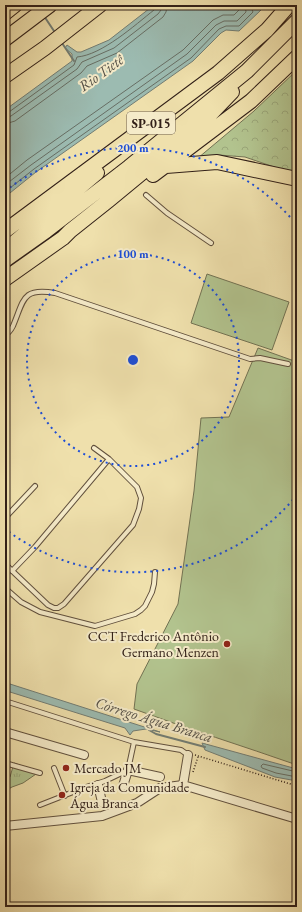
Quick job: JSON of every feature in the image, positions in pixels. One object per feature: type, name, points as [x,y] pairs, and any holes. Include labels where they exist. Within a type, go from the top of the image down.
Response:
[{"type":"highway","points":[[5,13],[15,5]]},
{"type":"highway","points":[[5,39],[50,5]]},
{"type":"highway","points":[[5,76],[45,48],[100,5]]},
{"type":"highway","name":"SP-015","points":[[5,231],[218,73],[267,30],[289,5]]},
{"type":"highway","points":[[5,260],[46,231],[129,167],[247,71],[297,21]]},
{"type":"highway","points":[[5,279],[63,238],[79,230],[166,166],[251,101],[297,57]]},
{"type":"highway","points":[[63,238],[208,117],[230,95],[247,71]]},
{"type":"highway","points":[[5,250],[127,149],[140,131]]},
{"type":"highway","points":[[166,166],[217,162],[297,179]]},
{"type":"street","points":[[5,732],[84,755]]},
{"type":"street","points":[[183,785],[188,755]]},
{"type":"street","points":[[123,786],[128,770],[160,777]]},
{"type":"street","points":[[98,784],[102,802]]},
{"type":"street","points":[[5,826],[102,816],[137,803],[160,788],[183,785],[297,819]]},
{"type":"lane","points":[[146,195],[166,213],[211,243]]},
{"type":"lane","points":[[5,335],[10,331],[24,299],[34,291],[42,290],[55,293],[250,359],[260,358],[288,364]]},
{"type":"lane","points":[[5,564],[48,605],[58,608],[64,604],[124,537],[133,525],[139,509],[141,498],[137,486],[109,459],[94,448]]},
{"type":"lane","points":[[12,571],[35,547],[109,459]]},
{"type":"lane","points":[[5,518],[35,486]]},
{"type":"lane","points":[[5,588],[21,602],[40,612],[95,626],[135,614],[142,610],[152,592],[155,572]]},
{"type":"lane","points":[[5,701],[134,742],[181,750],[188,755]]},
{"type":"lane","points":[[40,805],[105,781],[128,770],[134,742]]},
{"type":"lane","points":[[5,763],[40,773]]},
{"type":"lane","points":[[54,768],[65,796]]},
{"type":"path","points":[[198,756],[297,786]]},
{"type":"green space","points":[[297,70],[297,172],[280,169],[245,157],[219,155],[198,158],[254,111]]},
{"type":"green space","points":[[207,274],[289,302],[272,350],[191,323]]},
{"type":"green space","name":"CCT Frederico Antônio Germano Menzen","points":[[258,348],[297,362],[297,765],[134,709],[137,684],[178,604],[194,491],[201,418],[229,417]]},
{"type":"green space","points":[[14,763],[39,772],[23,783],[5,791],[5,780],[10,777]]},
{"type":"water","name":"Rio Tietê","points":[[154,5],[253,5],[261,10],[239,31],[226,30],[221,33],[193,61],[36,172],[5,197],[5,110],[72,61],[72,54],[65,48],[67,45],[77,52],[81,52],[109,40]]},
{"type":"water","points":[[5,683],[160,732],[146,729],[133,731],[130,735],[125,728],[10,692],[5,688]]},
{"type":"water","points":[[202,743],[297,769],[297,781],[275,777],[205,750]]},
{"type":"waterway","points":[[44,16],[56,34]]},
{"type":"waterway","points":[[62,43],[74,61]]},
{"type":"waterway","name":"Córrego Água Branca","points":[[149,730],[156,734],[205,747]]},
{"type":"place","name":"CCT Frederico Antônio Germano Menzen","points":[[227,644]]},
{"type":"place","name":"Mercado JM","points":[[66,768]]},
{"type":"place","name":"Igreja da Comunidade Água Branca","points":[[62,795]]}]
